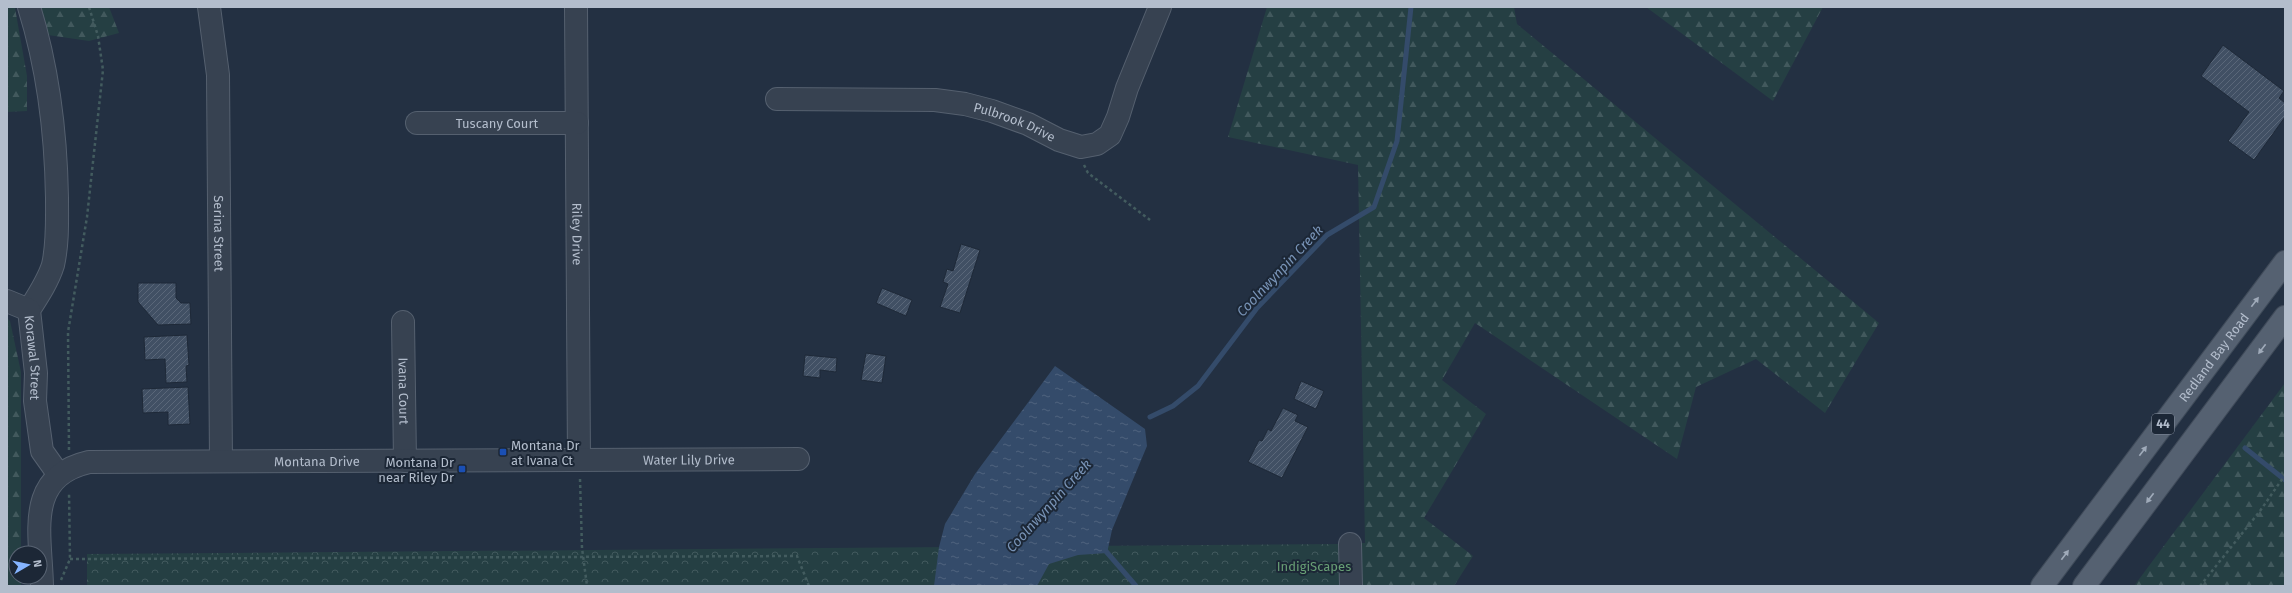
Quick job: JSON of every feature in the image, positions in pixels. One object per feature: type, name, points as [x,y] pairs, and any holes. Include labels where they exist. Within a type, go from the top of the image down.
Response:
[{"type":"main road","name":"Redland Bay Road","points":[[2042,586],[2285,262]]},
{"type":"main road","name":"44","points":[[2084,586],[2285,317]]},
{"type":"street","name":"Korawal Street","points":[[29,7],[41,46],[50,108],[56,177],[58,232],[53,265],[42,290],[28,310],[36,373],[35,401],[41,444],[47,460],[64,481]]},
{"type":"street","name":"Serina Street","points":[[209,7],[218,75],[221,460]]},
{"type":"street","name":"Riley Drive","points":[[576,7],[579,466]]},
{"type":"street","points":[[1081,147],[1097,144],[1110,135],[1160,7]]},
{"type":"street","name":"Pulbrook Drive","points":[[777,98],[935,100],[965,104],[1007,116],[1060,140],[1081,147]]},
{"type":"street","name":"Tuscany Court","points":[[417,123],[577,123]]},
{"type":"street","points":[[7,301],[28,310]]},
{"type":"street","name":"Ivana Court","points":[[403,322],[405,461]]},
{"type":"street","name":"Water Lily Drive","points":[[579,466],[798,459]]},
{"type":"street","name":"Montana Drive","points":[[64,481],[80,464],[105,460],[405,461],[579,466]]},
{"type":"street","points":[[42,586],[41,506],[49,485],[64,481]]},
{"type":"street","points":[[1350,544],[1351,586]]},
{"type":"path","points":[[69,456],[68,332],[87,218],[103,70],[98,36],[89,7]]},
{"type":"path","points":[[1081,147],[1083,164],[1088,172],[1150,220]]},
{"type":"path","points":[[579,466],[583,557],[588,586]]},
{"type":"path","points":[[2200,586],[2260,511],[2285,475]]},
{"type":"path","points":[[60,586],[70,559],[64,481]]},
{"type":"path","points":[[70,559],[796,556],[809,586]]},
{"type":"green space","points":[[7,7],[15,8],[27,76],[27,111],[7,112]]},
{"type":"green space","points":[[36,7],[109,7],[119,33],[89,41],[48,35]]},
{"type":"green space","points":[[1267,7],[1514,7],[1517,24],[1879,323],[1825,413],[1756,359],[1696,387],[1677,459],[1475,323],[1442,380],[1486,414],[1424,518],[1473,556],[1454,586],[1037,586],[1339,544],[1365,543],[1358,165],[1228,137]]},
{"type":"green space","points":[[1646,7],[1823,7],[1773,101]]},
{"type":"green space","points":[[7,318],[10,321],[21,372],[21,545],[8,545],[8,585],[21,586],[7,586]]},
{"type":"green space","points":[[2285,383],[2285,586],[2134,586]]},
{"type":"green space","name":"IndigiScapes","points":[[1339,544],[1340,586],[87,586],[87,554]]},
{"type":"water","points":[[1055,366],[1145,429],[1147,446],[1112,530],[1107,553],[1078,555],[1049,564],[1037,586],[934,586],[939,547],[945,524],[975,474]]},
{"type":"building","points":[[2223,45],[2284,91],[2279,98],[2285,103],[2285,117],[2254,160],[2228,141],[2249,112],[2201,76]]},
{"type":"building","points":[[961,244],[980,250],[960,313],[940,307],[948,284],[943,282],[947,269],[953,271]]},
{"type":"building","points":[[138,283],[176,283],[176,298],[181,303],[190,303],[191,324],[158,325],[138,302]]},
{"type":"building","points":[[882,288],[912,300],[906,316],[876,303]]},
{"type":"building","points":[[187,335],[189,365],[186,366],[187,382],[166,383],[165,359],[145,360],[144,337]]},
{"type":"building","points":[[866,353],[886,356],[882,383],[861,380]]},
{"type":"building","points":[[805,355],[837,358],[836,372],[820,370],[820,378],[803,376]]},
{"type":"building","points":[[1301,381],[1324,391],[1316,409],[1294,399]]},
{"type":"building","points":[[188,387],[190,424],[168,425],[168,412],[143,413],[142,389]]},
{"type":"building","points":[[1283,408],[1298,415],[1295,421],[1308,427],[1282,478],[1248,462],[1259,440],[1262,441],[1268,429],[1271,431]]},
{"type":"waterway","name":"Coolnwynpin Creek","points":[[1150,417],[1173,406],[1198,386],[1257,308],[1327,235],[1374,207],[1397,141],[1411,7]]},
{"type":"waterway","points":[[2245,448],[2285,480]]},
{"type":"waterway","points":[[1104,549],[1136,586]]},
{"type":"place","name":"Montana Dr at Ivana Ct","points":[[503,452]]},
{"type":"place","name":"Montana Dr near Riley Dr","points":[[462,469]]}]
